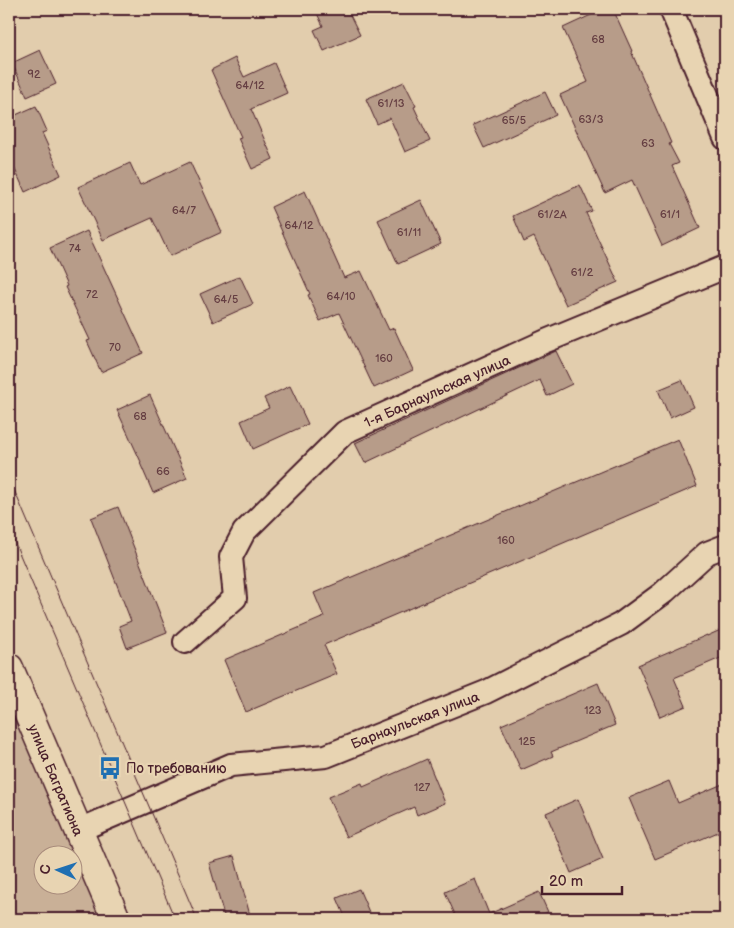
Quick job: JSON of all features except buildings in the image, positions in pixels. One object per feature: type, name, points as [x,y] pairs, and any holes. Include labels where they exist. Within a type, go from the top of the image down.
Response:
[{"type":"street","points":[[671,9],[725,138]]},
{"type":"street","name":"1-я Барнаульская улица","points":[[185,642],[235,598],[231,557],[244,532],[345,432],[546,341],[725,267]]},
{"type":"street","name":"Барнаульская улица","points":[[77,831],[230,765],[326,756],[486,692],[621,624],[663,593],[707,553],[725,546]]},
{"type":"street","name":"улица Багратиона","points":[[9,668],[116,919]]},
{"type":"shaded area","points":[[9,686],[76,846],[32,846],[32,896],[82,896],[82,860],[107,919],[9,919]]},
{"type":"tram line","points":[[9,478],[197,919]]},
{"type":"tram line","points":[[9,529],[175,919]]},
{"type":"place","name":"По требованию","points":[[110,768]]}]
